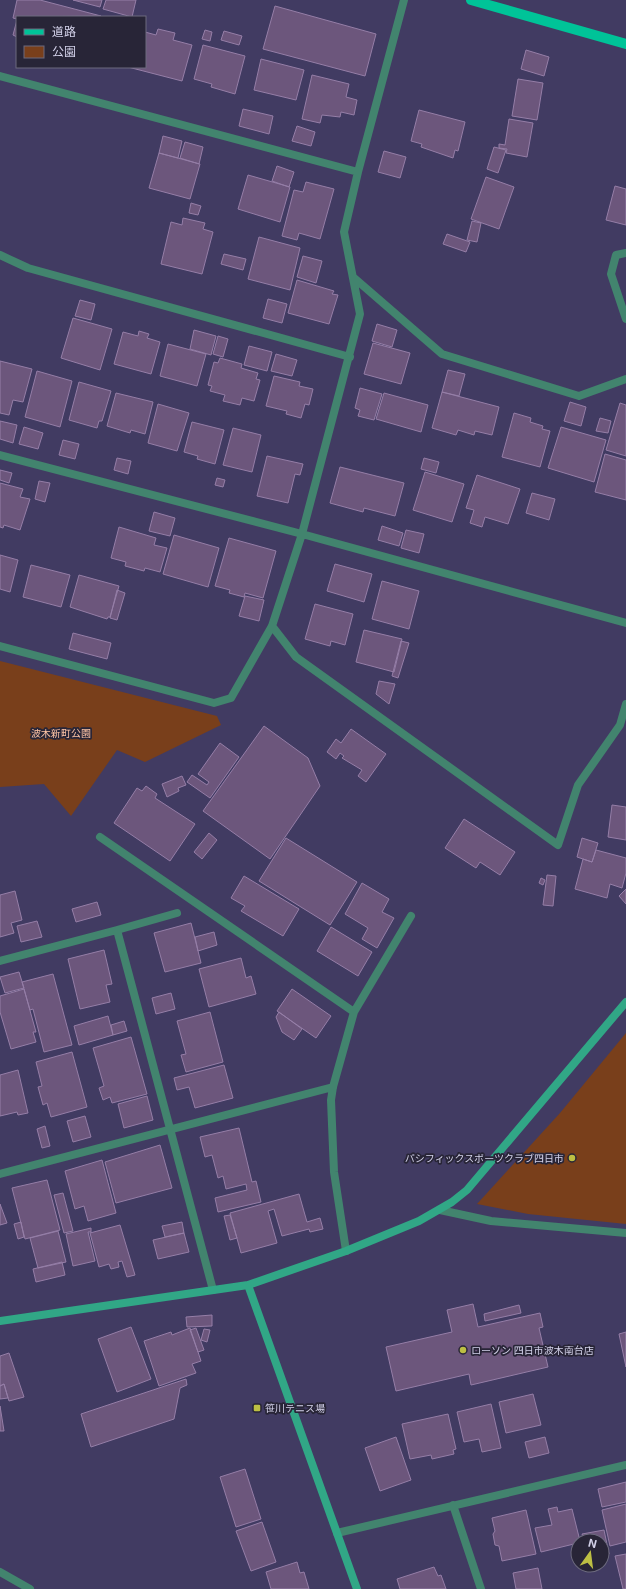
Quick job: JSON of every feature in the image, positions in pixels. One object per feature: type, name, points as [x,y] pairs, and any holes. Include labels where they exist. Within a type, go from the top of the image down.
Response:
[{"type":"main road","points":[[471,0],[626,44]]},
{"type":"street","points":[[0,646],[214,704],[231,698],[272,626],[302,534],[350,357],[360,314],[344,232],[358,172],[404,0]]},
{"type":"street","points":[[0,76],[358,172]]},
{"type":"street","points":[[626,253],[616,255],[611,274],[626,319]]},
{"type":"street","points":[[0,255],[28,268],[350,357]]},
{"type":"street","points":[[353,277],[442,354],[579,396],[626,379]]},
{"type":"street","points":[[0,455],[302,534],[626,623]]},
{"type":"street","points":[[272,626],[296,656],[558,845],[578,785],[620,725],[626,704]]},
{"type":"street","points":[[100,837],[354,1012]]},
{"type":"street","points":[[0,961],[177,913]]},
{"type":"street","points":[[346,1251],[334,1172],[331,1100],[333,1087],[354,1012],[411,916]]},
{"type":"street","points":[[117,930],[213,1290]]},
{"type":"street","points":[[0,1321],[248,1285],[346,1251],[419,1221],[440,1210],[467,1190],[626,1002]]},
{"type":"street","points":[[0,1174],[333,1087]]},
{"type":"street","points":[[440,1210],[491,1221],[626,1233]]},
{"type":"street","points":[[248,1285],[357,1589]]},
{"type":"street","points":[[337,1533],[626,1465]]},
{"type":"street","points":[[453,1505],[481,1589]]},
{"type":"street","points":[[0,1572],[30,1589]]},
{"type":"green space","name":"波木新町公園","points":[[0,661],[217,716],[221,725],[145,762],[117,750],[71,816],[44,784],[0,787]]},
{"type":"green space","name":"パシフィックスポーツクラブ四日市","points":[[626,1033],[626,1224],[528,1214],[477,1204],[560,1113]]},
{"type":"building","points":[[17,0],[40,0],[101,16],[16,16],[16,19],[13,18]]},
{"type":"building","points":[[73,0],[102,0],[100,7]]},
{"type":"building","points":[[106,0],[136,0],[132,16],[103,9]]},
{"type":"building","points":[[275,6],[376,34],[365,76],[263,49]]},
{"type":"building","points":[[16,24],[16,36],[13,35]]},
{"type":"building","points":[[158,29],[175,33],[173,40],[192,45],[182,81],[132,68],[146,68],[146,32],[156,35]]},
{"type":"building","points":[[205,30],[212,32],[210,41],[202,39]]},
{"type":"building","points":[[224,31],[242,36],[239,45],[221,40]]},
{"type":"building","points":[[203,45],[245,56],[235,94],[211,87],[212,84],[194,79]]},
{"type":"building","points":[[526,50],[549,57],[544,76],[521,69]]},
{"type":"building","points":[[261,59],[304,70],[296,100],[254,90]]},
{"type":"building","points":[[312,75],[349,84],[346,97],[357,100],[354,115],[341,112],[340,117],[322,115],[320,123],[302,119]]},
{"type":"building","points":[[518,79],[543,83],[537,120],[512,116]]},
{"type":"building","points":[[243,109],[273,116],[269,134],[239,126]]},
{"type":"building","points":[[419,110],[465,122],[458,151],[455,150],[453,158],[421,147],[422,144],[411,141]]},
{"type":"building","points":[[509,119],[533,123],[527,157],[506,153],[507,149],[499,148],[499,144],[505,145]]},
{"type":"building","points":[[297,126],[315,132],[311,146],[292,141]]},
{"type":"building","points":[[163,136],[182,141],[178,158],[159,153]]},
{"type":"building","points":[[185,142],[203,147],[199,164],[180,158]]},
{"type":"building","points":[[494,147],[506,150],[498,173],[487,169]]},
{"type":"building","points":[[384,151],[406,157],[400,178],[378,172]]},
{"type":"building","points":[[159,153],[200,164],[190,199],[149,188]]},
{"type":"building","points":[[277,166],[294,172],[289,187],[272,181]]},
{"type":"building","points":[[248,175],[290,187],[280,222],[238,209]]},
{"type":"building","points":[[486,177],[514,187],[499,229],[471,219]]},
{"type":"building","points":[[306,182],[334,189],[320,239],[299,233],[297,240],[282,236],[294,190],[303,192]]},
{"type":"building","points":[[615,186],[626,189],[626,225],[606,220]]},
{"type":"building","points":[[191,203],[201,206],[198,215],[189,213]]},
{"type":"building","points":[[183,218],[205,223],[203,229],[213,232],[202,274],[161,264],[171,222],[182,225]]},
{"type":"building","points":[[472,221],[481,223],[477,242],[467,240]]},
{"type":"building","points":[[447,234],[470,242],[466,252],[443,244]]},
{"type":"building","points":[[259,237],[300,248],[290,290],[248,279]]},
{"type":"building","points":[[224,254],[246,259],[243,270],[221,264]]},
{"type":"building","points":[[303,256],[322,261],[316,283],[297,277]]},
{"type":"building","points":[[297,280],[334,291],[332,294],[338,295],[329,324],[288,313]]},
{"type":"building","points":[[268,299],[287,304],[282,323],[263,318]]},
{"type":"building","points":[[80,300],[95,304],[91,320],[75,316]]},
{"type":"building","points":[[73,318],[112,329],[100,370],[61,358]]},
{"type":"building","points":[[377,324],[397,330],[392,347],[372,341]]},
{"type":"building","points":[[194,330],[216,336],[211,355],[190,349]]},
{"type":"building","points":[[139,331],[149,334],[147,338],[160,342],[151,374],[114,364],[123,332],[138,336]]},
{"type":"building","points":[[218,336],[228,339],[223,357],[213,354]]},
{"type":"building","points":[[373,343],[410,353],[401,384],[364,374]]},
{"type":"building","points":[[168,344],[206,354],[197,386],[160,376]]},
{"type":"building","points":[[249,346],[272,352],[267,371],[244,365]]},
{"type":"building","points":[[276,354],[297,360],[292,376],[271,371]]},
{"type":"building","points":[[220,358],[242,364],[241,368],[258,373],[256,379],[260,380],[254,401],[242,398],[240,405],[223,401],[225,395],[210,391],[212,386],[208,385],[214,362],[218,363]]},
{"type":"building","points":[[0,361],[32,369],[23,402],[13,400],[9,415],[0,413]]},
{"type":"building","points":[[448,370],[465,374],[459,396],[442,392]]},
{"type":"building","points":[[37,371],[72,381],[60,427],[25,417]]},
{"type":"building","points":[[274,376],[300,382],[299,386],[313,389],[309,405],[305,404],[301,418],[286,414],[287,411],[266,406]]},
{"type":"building","points":[[79,382],[111,391],[102,421],[99,421],[97,428],[69,420]]},
{"type":"building","points":[[360,388],[382,394],[374,420],[358,416],[360,410],[355,408]]},
{"type":"building","points":[[442,392],[499,407],[492,435],[475,431],[474,435],[458,430],[456,435],[432,428]]},
{"type":"building","points":[[116,393],[153,402],[145,434],[131,430],[130,433],[107,426]]},
{"type":"building","points":[[384,393],[428,405],[421,432],[376,419]]},
{"type":"building","points":[[570,402],[586,407],[581,426],[564,421]]},
{"type":"building","points":[[620,403],[626,405],[626,456],[606,450]]},
{"type":"building","points":[[158,404],[189,413],[177,451],[148,443]]},
{"type":"building","points":[[514,413],[531,418],[530,422],[543,426],[542,429],[550,431],[540,467],[502,457]]},
{"type":"building","points":[[600,418],[611,421],[608,433],[596,431]]},
{"type":"building","points":[[0,421],[17,425],[13,443],[0,439]]},
{"type":"building","points":[[192,422],[224,430],[215,464],[197,459],[198,456],[184,452]]},
{"type":"building","points":[[24,427],[43,433],[38,449],[19,444]]},
{"type":"building","points":[[561,427],[606,440],[594,482],[548,468]]},
{"type":"building","points":[[233,428],[261,435],[252,472],[223,465]]},
{"type":"building","points":[[63,440],[79,444],[75,459],[59,455]]},
{"type":"building","points":[[605,454],[626,460],[626,500],[595,492]]},
{"type":"building","points":[[267,456],[303,464],[300,475],[295,474],[288,503],[257,496]]},
{"type":"building","points":[[117,458],[131,461],[128,474],[114,470]]},
{"type":"building","points":[[424,458],[439,462],[436,473],[421,469]]},
{"type":"building","points":[[340,467],[404,483],[395,516],[364,508],[363,512],[330,503]]},
{"type":"building","points":[[0,470],[12,473],[9,483],[0,480]]},
{"type":"building","points":[[425,472],[464,484],[452,522],[413,510]]},
{"type":"building","points":[[477,475],[520,489],[508,524],[485,517],[482,527],[470,523],[474,510],[466,508]]},
{"type":"building","points":[[217,478],[225,480],[223,487],[215,485]]},
{"type":"building","points":[[39,481],[50,483],[45,502],[35,499]]},
{"type":"building","points":[[0,483],[23,489],[20,497],[30,499],[20,530],[4,525],[3,528],[0,527]]},
{"type":"building","points":[[532,493],[555,499],[549,520],[526,513]]},
{"type":"building","points":[[154,512],[175,518],[170,536],[149,531]]},
{"type":"building","points":[[382,526],[403,533],[399,546],[378,540]]},
{"type":"building","points":[[119,527],[156,538],[154,545],[167,548],[160,572],[145,568],[144,571],[125,566],[126,562],[111,558]]},
{"type":"building","points":[[406,530],[424,534],[419,553],[401,548]]},
{"type":"building","points":[[174,535],[219,548],[208,587],[163,574]]},
{"type":"building","points":[[229,538],[276,551],[263,598],[245,593],[244,597],[229,593],[230,590],[215,586]]},
{"type":"building","points":[[0,555],[18,560],[10,592],[0,589]]},
{"type":"building","points":[[335,564],[372,574],[364,602],[327,591]]},
{"type":"building","points":[[31,565],[70,575],[61,607],[23,597]]},
{"type":"building","points":[[79,575],[119,586],[110,617],[107,619],[70,607]]},
{"type":"building","points":[[382,581],[419,591],[409,629],[372,619]]},
{"type":"building","points":[[117,590],[125,593],[117,620],[110,618]]},
{"type":"building","points":[[245,596],[264,600],[259,621],[239,616]]},
{"type":"building","points":[[315,604],[353,614],[345,645],[331,641],[330,646],[305,639]]},
{"type":"building","points":[[364,630],[402,639],[394,672],[356,662]]},
{"type":"building","points":[[73,633],[111,643],[107,659],[69,649]]},
{"type":"building","points":[[401,641],[409,643],[398,678],[392,676]]},
{"type":"building","points":[[379,681],[395,684],[389,704],[376,694]]},
{"type":"building","points":[[264,726],[308,758],[320,786],[270,859],[203,811]]},
{"type":"building","points":[[351,729],[386,754],[366,782],[358,776],[362,770],[342,758],[344,756],[340,753],[336,759],[327,752],[336,739],[341,743]]},
{"type":"building","points":[[220,743],[239,757],[210,798],[187,782],[192,775],[207,785],[209,782],[198,774]]},
{"type":"building","points":[[182,776],[186,785],[178,788],[179,791],[167,797],[162,784]]},
{"type":"building","points":[[146,786],[157,794],[155,798],[195,824],[170,861],[114,823],[137,788],[142,791]]},
{"type":"building","points":[[612,805],[626,807],[626,840],[608,837]]},
{"type":"building","points":[[464,819],[515,852],[500,875],[480,862],[476,868],[445,848]]},
{"type":"building","points":[[209,833],[217,840],[202,859],[194,852]]},
{"type":"building","points":[[286,838],[357,882],[330,925],[259,881]]},
{"type":"building","points":[[582,838],[598,843],[592,862],[577,857]]},
{"type":"building","points":[[596,850],[626,858],[626,873],[622,888],[610,884],[607,898],[575,889],[583,859],[592,862]]},
{"type":"building","points":[[547,875],[556,876],[553,906],[543,905]]},
{"type":"building","points":[[244,876],[299,909],[283,936],[241,911],[245,906],[231,898]]},
{"type":"building","points":[[541,878],[545,880],[543,885],[539,883]]},
{"type":"building","points":[[362,883],[389,899],[382,912],[394,918],[377,948],[362,939],[368,928],[345,914]]},
{"type":"building","points":[[626,889],[626,904],[619,896]]},
{"type":"building","points":[[15,891],[22,920],[11,923],[14,933],[0,937],[0,895]]},
{"type":"building","points":[[97,902],[101,915],[76,922],[72,909]]},
{"type":"building","points":[[37,921],[42,937],[21,942],[17,926]]},
{"type":"building","points":[[191,923],[201,963],[165,972],[154,933]]},
{"type":"building","points":[[331,927],[372,952],[358,976],[317,951]]},
{"type":"building","points":[[214,932],[217,945],[198,951],[195,937]]},
{"type":"building","points":[[104,950],[112,984],[106,985],[110,1002],[80,1009],[68,959]]},
{"type":"building","points":[[241,958],[246,978],[251,976],[256,994],[209,1007],[199,969]]},
{"type":"building","points":[[19,972],[24,988],[5,993],[0,977]]},
{"type":"building","points":[[53,974],[72,1045],[44,1052],[33,1009],[30,1010],[22,982]]},
{"type":"building","points":[[24,989],[36,1032],[33,1032],[36,1042],[11,1049],[0,1012],[0,996]]},
{"type":"building","points":[[292,989],[331,1016],[316,1038],[277,1011]]},
{"type":"building","points":[[171,993],[175,1009],[156,1014],[152,998]]},
{"type":"building","points":[[210,1012],[223,1062],[186,1072],[181,1055],[186,1054],[177,1021]]},
{"type":"building","points":[[279,1012],[302,1029],[294,1040],[282,1032],[276,1017]]},
{"type":"building","points":[[108,1016],[113,1035],[79,1045],[74,1026]]},
{"type":"building","points":[[124,1021],[127,1031],[113,1035],[111,1025]]},
{"type":"building","points":[[131,1037],[147,1094],[112,1103],[110,1097],[103,1100],[99,1088],[104,1086],[93,1048]]},
{"type":"building","points":[[72,1052],[87,1107],[51,1117],[47,1103],[43,1105],[38,1087],[42,1086],[36,1062]]},
{"type":"building","points":[[224,1065],[233,1098],[195,1108],[189,1087],[177,1090],[174,1078]]},
{"type":"building","points":[[18,1070],[28,1113],[18,1115],[17,1112],[0,1116],[0,1075]]},
{"type":"building","points":[[147,1096],[153,1120],[124,1128],[118,1104]]},
{"type":"building","points":[[85,1116],[91,1137],[73,1142],[67,1121]]},
{"type":"building","points":[[45,1126],[50,1146],[42,1148],[37,1129]]},
{"type":"building","points":[[239,1128],[252,1182],[256,1181],[261,1202],[218,1212],[215,1198],[247,1190],[246,1184],[226,1189],[223,1176],[218,1178],[212,1155],[205,1157],[200,1137]]},
{"type":"building","points":[[160,1145],[172,1188],[116,1203],[105,1162]]},
{"type":"building","points":[[102,1160],[116,1213],[88,1221],[84,1206],[75,1209],[65,1171]]},
{"type":"building","points":[[47,1180],[60,1230],[25,1239],[12,1188]]},
{"type":"building","points":[[63,1193],[73,1231],[64,1233],[54,1195]]},
{"type":"building","points":[[299,1194],[307,1222],[320,1218],[323,1229],[310,1232],[309,1229],[282,1236],[274,1209],[268,1211],[277,1243],[241,1253],[230,1213]]},
{"type":"building","points":[[0,1204],[7,1223],[0,1225]]},
{"type":"building","points":[[230,1215],[237,1238],[230,1240],[224,1216]]},
{"type":"building","points":[[21,1222],[24,1237],[18,1239],[14,1224]]},
{"type":"building","points":[[182,1222],[184,1233],[165,1237],[162,1226]]},
{"type":"building","points":[[120,1225],[135,1275],[127,1277],[122,1261],[118,1262],[119,1267],[111,1269],[109,1264],[99,1267],[90,1233]]},
{"type":"building","points":[[91,1228],[91,1232],[88,1232],[95,1261],[73,1266],[66,1234]]},
{"type":"building","points":[[58,1231],[66,1262],[38,1268],[30,1238]]},
{"type":"building","points":[[184,1233],[189,1252],[158,1259],[153,1240]]},
{"type":"building","points":[[62,1262],[65,1275],[36,1282],[33,1269]]},
{"type":"building","points":[[473,1304],[478,1327],[540,1313],[543,1327],[539,1328],[548,1367],[471,1385],[469,1374],[396,1391],[386,1347],[452,1332],[447,1310]]},
{"type":"building","points":[[519,1305],[521,1313],[485,1321],[484,1314]]},
{"type":"building","points":[[212,1315],[212,1326],[187,1327],[186,1317]]},
{"type":"building","points":[[131,1327],[151,1379],[117,1392],[98,1339]]},
{"type":"building","points":[[190,1328],[201,1361],[192,1364],[196,1373],[159,1386],[144,1341],[171,1332],[172,1335]]},
{"type":"building","points":[[196,1328],[204,1350],[198,1352],[190,1330]]},
{"type":"building","points":[[204,1329],[210,1330],[207,1342],[201,1340]]},
{"type":"building","points":[[626,1332],[626,1367],[619,1334]]},
{"type":"building","points":[[9,1353],[24,1397],[9,1401],[4,1384],[0,1386],[0,1356]]},
{"type":"building","points":[[186,1379],[187,1385],[180,1388],[174,1419],[91,1447],[81,1414]]},
{"type":"building","points":[[4,1384],[8,1398],[0,1399],[0,1386]]},
{"type":"building","points":[[533,1394],[541,1425],[506,1433],[499,1402]]},
{"type":"building","points":[[491,1404],[501,1448],[482,1452],[479,1439],[464,1442],[457,1412]]},
{"type":"building","points":[[0,1406],[4,1431],[0,1431]]},
{"type":"building","points":[[448,1414],[456,1449],[453,1450],[454,1454],[432,1459],[431,1455],[410,1459],[402,1424]]},
{"type":"building","points":[[396,1437],[411,1480],[380,1491],[365,1448]]},
{"type":"building","points":[[545,1437],[549,1453],[529,1458],[525,1442]]},
{"type":"building","points":[[245,1469],[261,1519],[236,1527],[220,1477]]},
{"type":"building","points":[[626,1482],[626,1502],[602,1507],[598,1489]]},
{"type":"building","points":[[626,1504],[626,1542],[610,1546],[610,1533],[607,1533],[602,1510]]},
{"type":"building","points":[[557,1507],[558,1512],[572,1509],[578,1533],[570,1533],[570,1545],[541,1552],[535,1528],[552,1525],[548,1509]]},
{"type":"building","points":[[526,1510],[536,1554],[502,1561],[499,1546],[495,1545],[493,1534],[495,1531],[492,1518]]},
{"type":"building","points":[[262,1522],[276,1562],[251,1571],[236,1531]]},
{"type":"building","points":[[604,1530],[605,1533],[588,1533]]},
{"type":"building","points":[[626,1554],[626,1589],[623,1589],[615,1556]]},
{"type":"building","points":[[297,1562],[300,1573],[304,1572],[309,1589],[271,1589],[266,1572]]},
{"type":"building","points":[[434,1567],[438,1576],[441,1575],[446,1589],[400,1589],[397,1579]]},
{"type":"building","points":[[538,1568],[542,1589],[516,1589],[513,1573]]},
{"type":"place","name":"パシフィックスポーツクラブ四日市","points":[[572,1158]]},
{"type":"place","name":"ローソン 四日市波木南台店","points":[[463,1350]]},
{"type":"place","name":"笹川テニス場","points":[[257,1408]]}]
